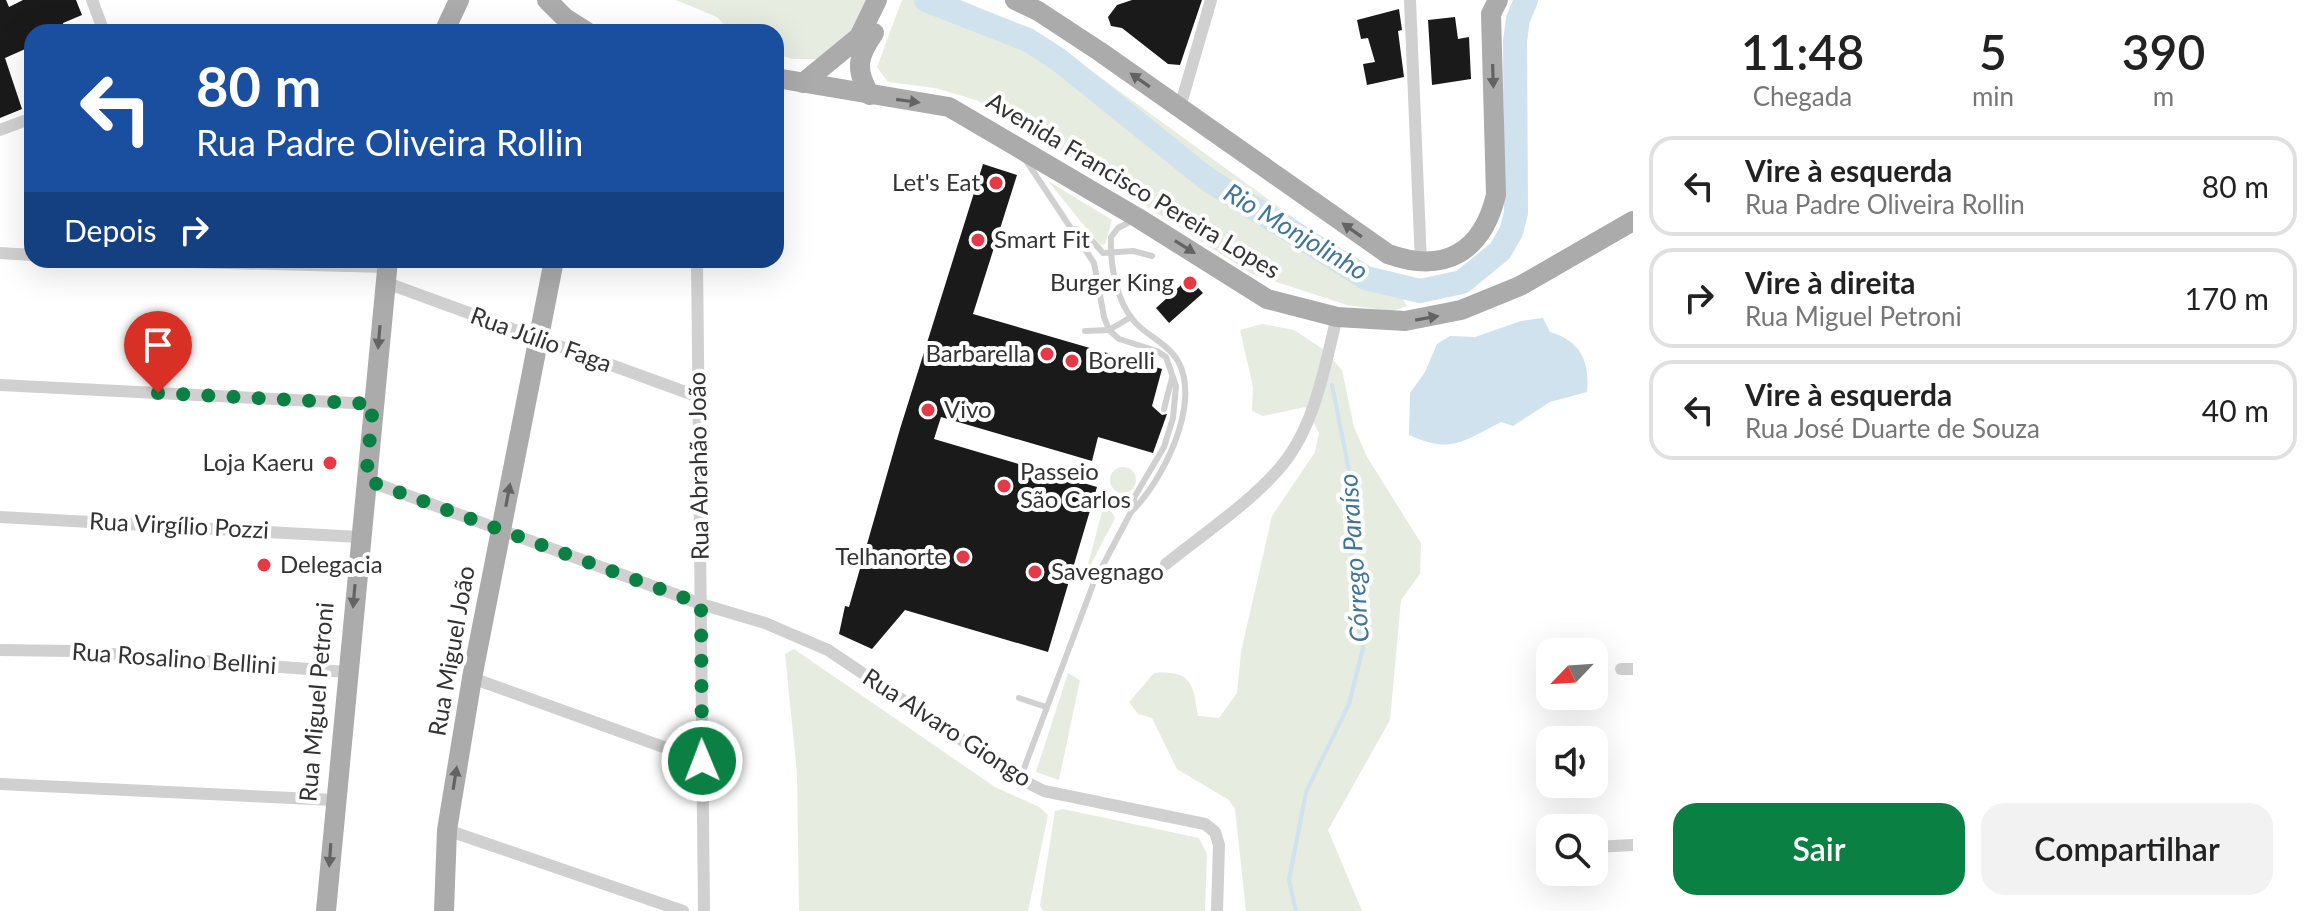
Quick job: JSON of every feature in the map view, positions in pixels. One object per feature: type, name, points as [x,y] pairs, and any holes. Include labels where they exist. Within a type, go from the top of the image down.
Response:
[{"type":"main road","points":[[448,24],[459,0]]},
{"type":"main road","points":[[547,0],[574,24]]},
{"type":"main road","points":[[803,83],[859,37],[877,0]]},
{"type":"main road","points":[[870,95],[858,76],[858,60],[881,20],[887,0]]},
{"type":"main road","points":[[1015,0],[1038,11],[1180,107],[1388,254],[1421,263],[1444,260],[1462,251],[1481,233],[1491,216],[1496,195],[1491,14],[1498,0]]},
{"type":"main road","name":"Avenida Francisco Pereira Lopes","points":[[784,79],[949,107],[1138,218],[1267,299],[1337,317],[1405,321],[1461,310],[1520,286],[1633,221]]},
{"type":"main road","name":"Rua Miguel João","points":[[444,911],[447,830],[472,678],[552,268]]},
{"type":"main road","name":"Rua Miguel Petroni","points":[[326,911],[386,270]]},
{"type":"street","points":[[92,0],[101,24]]},
{"type":"street","points":[[1180,107],[1211,0]]},
{"type":"street","points":[[1410,0],[1421,263]]},
{"type":"street","points":[[0,130],[24,121]]},
{"type":"street","points":[[0,253],[24,254]]},
{"type":"street","name":"Rua Júlio Faga","points":[[331,268],[386,270],[537,341],[699,397]]},
{"type":"street","name":"Rua Abrahão João","points":[[697,268],[704,911]]},
{"type":"street","points":[[1166,564],[1279,469],[1298,440],[1316,399],[1337,317]]},
{"type":"street","points":[[0,385],[373,404]]},
{"type":"street","name":"Rua Alvaro Giongo","points":[[366,480],[500,532],[701,604],[765,623],[828,650],[1020,779],[1044,791],[1205,824],[1215,832],[1219,845],[1217,911]]},
{"type":"street","name":"Rua Virgílio Pozzi","points":[[0,517],[359,537]]},
{"type":"street","name":"Rua Rosalino Bellini","points":[[0,650],[73,651],[347,672]]},
{"type":"street","points":[[472,678],[702,761]]},
{"type":"street","points":[[0,784],[334,800]]},
{"type":"street","points":[[447,830],[683,911]]},
{"type":"street","points":[[1608,846],[1633,845]]},
{"type":"lane","points":[[1018,147],[1037,179],[1075,229],[1077,241],[1094,263],[1109,330],[1119,339],[1166,357],[1174,373],[1175,401],[1170,431],[1159,459],[1135,496],[1131,512],[1094,582],[1020,779]]},
{"type":"lane","points":[[1131,512],[1143,500],[1177,438],[1183,390],[1179,363],[1131,317],[1120,295],[1111,237],[1118,228],[1138,218]]},
{"type":"lane","points":[[1075,229],[1085,233],[1103,253],[1133,251],[1152,256]]},
{"type":"lane","points":[[1085,331],[1109,330],[1131,317]]},
{"type":"lane","points":[[1164,409],[1174,373]]},
{"type":"lane","points":[[1019,698],[1046,707]]},
{"type":"shaded area","points":[[676,0],[866,0],[854,32],[817,59],[784,56],[784,24],[724,24],[717,17]]},
{"type":"shaded area","points":[[902,0],[961,0],[1042,35],[1363,268],[1391,279],[1407,306],[1392,311],[1347,305],[1252,274],[976,100],[935,88],[888,82],[877,67]]},
{"type":"shaded area","points":[[1048,181],[1112,220],[1105,244],[1100,245]]},
{"type":"shaded area","points":[[1262,324],[1294,330],[1323,349],[1342,370],[1354,427],[1367,457],[1421,543],[1420,574],[1401,600],[1390,720],[1328,830],[1362,911],[1246,911],[1235,809],[1229,800],[1177,769],[1152,718],[1138,714],[1129,702],[1154,673],[1176,674],[1188,681],[1198,716],[1219,718],[1237,693],[1241,652],[1272,516],[1315,452],[1319,433],[1305,407],[1263,416],[1252,411],[1253,387],[1240,330]]},
{"type":"shaded area","points":[[1123,467],[1133,470],[1136,480],[1133,490],[1123,493],[1113,490],[1110,480],[1113,470]]},
{"type":"shaded area","points":[[1109,507],[1115,518],[1085,576],[1103,508]]},
{"type":"shaded area","points":[[794,649],[995,787],[1039,807],[1048,815],[1028,911],[799,911],[797,773],[785,654]]},
{"type":"shaded area","points":[[1068,673],[1080,680],[1059,780],[1036,772]]},
{"type":"shaded area","points":[[1063,809],[1199,838],[1207,854],[1205,911],[1043,911],[1040,906],[1055,811]]},
{"type":"water","points":[[1543,318],[1550,332],[1569,341],[1581,354],[1587,371],[1587,392],[1550,402],[1513,426],[1501,422],[1456,443],[1436,444],[1409,435],[1410,393],[1425,372],[1437,344],[1450,336],[1475,337],[1521,321]]},
{"type":"building","points":[[0,0],[6,0],[9,7],[23,0],[76,0],[82,15],[63,24],[24,24],[24,50],[5,58],[22,109],[0,118]]},
{"type":"building","points":[[1132,0],[1202,0],[1180,65],[1168,64],[1122,28],[1111,26],[1108,17],[1117,5]]},
{"type":"building","points":[[1399,9],[1402,30],[1398,31],[1404,77],[1367,85],[1363,64],[1375,62],[1368,38],[1361,39],[1357,20]]},
{"type":"building","points":[[1455,17],[1458,39],[1469,37],[1471,79],[1432,85],[1428,20]]},
{"type":"building","points":[[983,164],[1017,175],[973,314],[1162,369],[1152,406],[1162,415],[1167,414],[1153,453],[1098,437],[1092,461],[941,417],[934,439],[1097,487],[1048,652],[905,610],[872,649],[839,634],[845,606],[849,607],[900,429]]},
{"type":"building","points":[[1189,278],[1203,293],[1169,323],[1156,308]]},
{"type":"waterway","name":"Rio Monjolinho","points":[[926,0],[1028,40],[1059,60],[1207,179],[1366,278],[1420,291],[1462,282],[1500,251],[1511,232],[1516,213],[1515,41],[1518,19],[1526,0]]},
{"type":"waterway","name":"Córrego Paraíso","points":[[1296,911],[1289,880],[1306,792],[1349,704],[1363,648],[1351,590],[1353,491],[1332,385]]},
{"type":"place","name":"Let's Eat","points":[[996,183]]},
{"type":"place","name":"Smart Fit","points":[[978,240]]},
{"type":"place","name":"Burger King","points":[[1190,283]]},
{"type":"place","name":"Barbarella","points":[[1047,354]]},
{"type":"place","name":"Borelli","points":[[1072,361]]},
{"type":"place","name":"Vivo","points":[[928,410]]},
{"type":"place","name":"Loja Kaeru","points":[[330,463]]},
{"type":"place","name":"Passeio São Carlos","points":[[1004,486]]},
{"type":"place","name":"Telhanorte","points":[[963,557]]},
{"type":"place","name":"Delegacia","points":[[264,565]]},
{"type":"place","name":"Savegnago","points":[[1035,572]]},
{"type":"route","points":[[158,393],[373,404],[366,480],[701,604],[702,761]]}]
